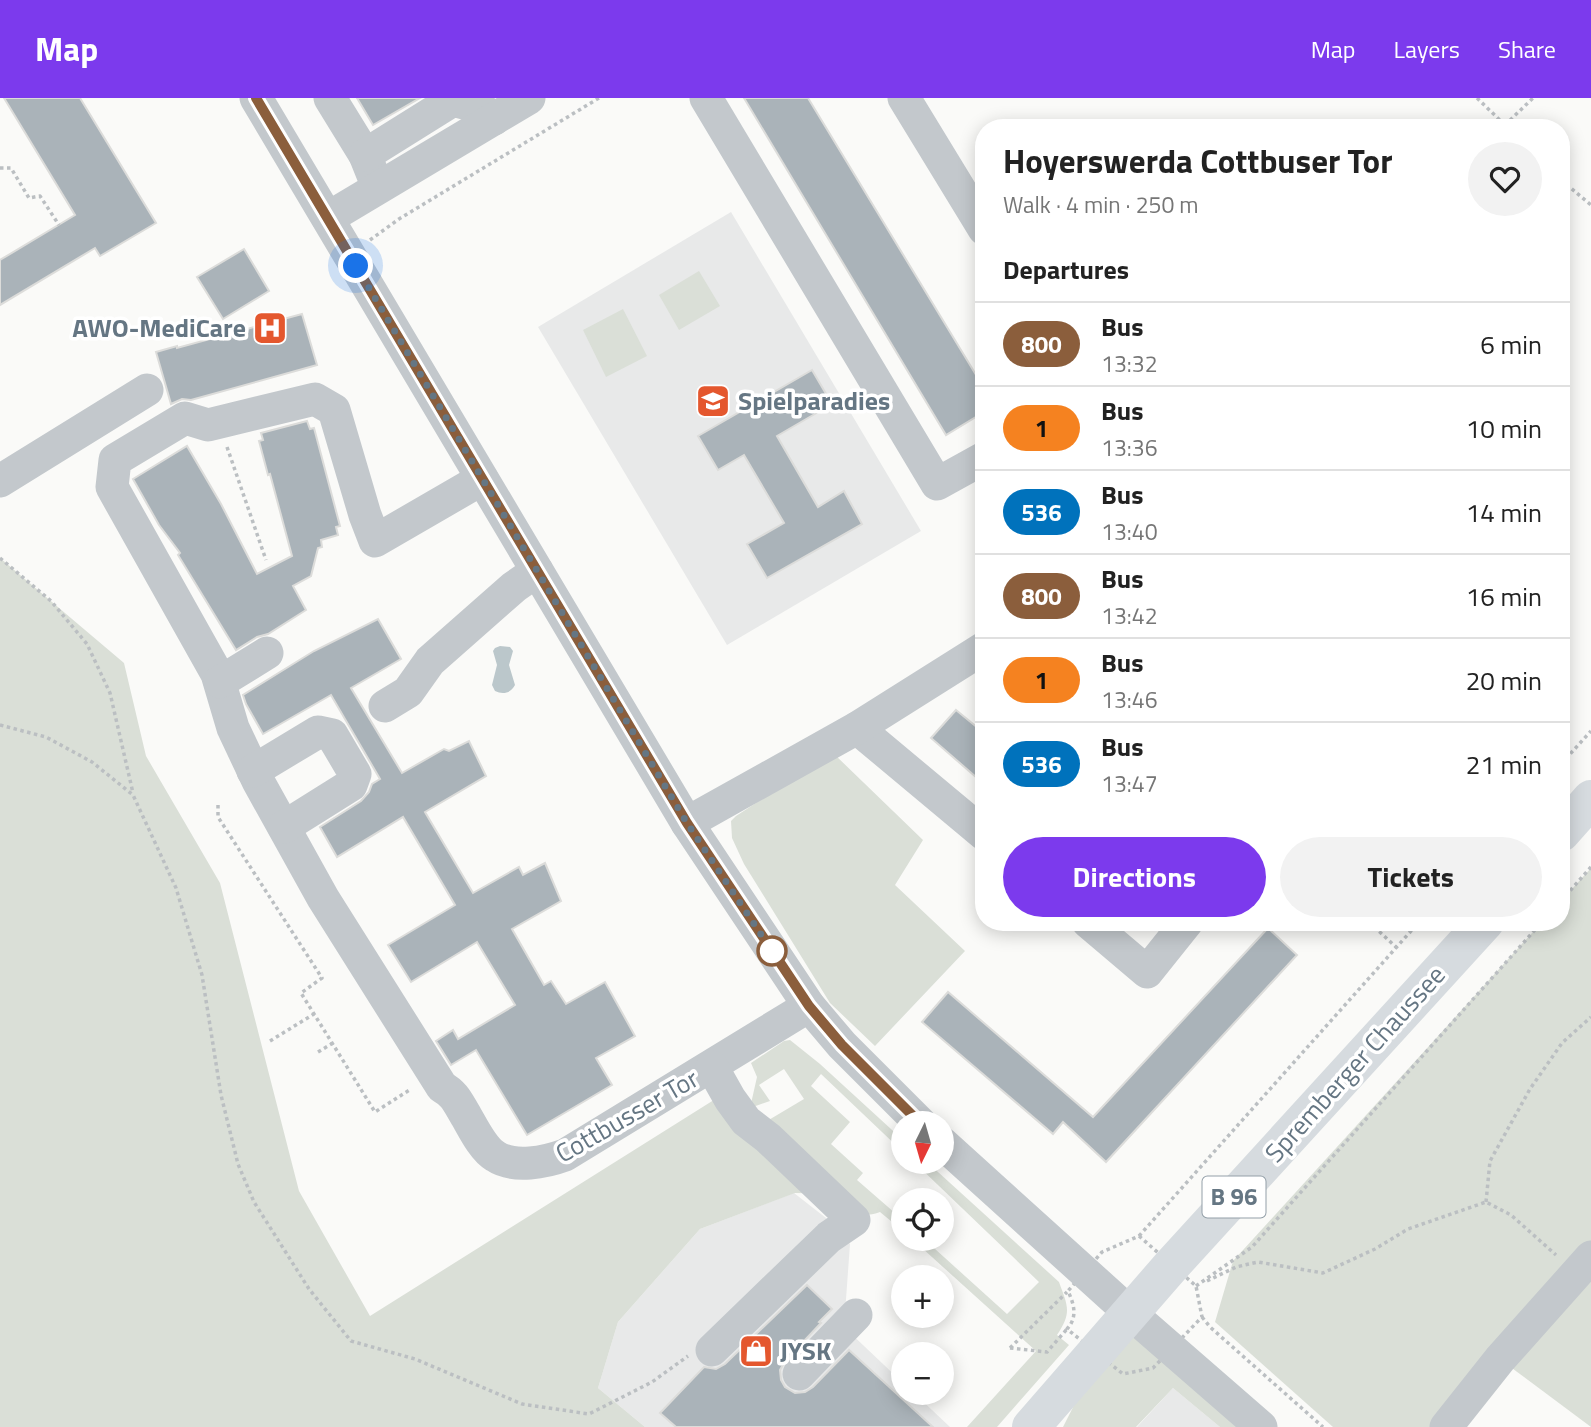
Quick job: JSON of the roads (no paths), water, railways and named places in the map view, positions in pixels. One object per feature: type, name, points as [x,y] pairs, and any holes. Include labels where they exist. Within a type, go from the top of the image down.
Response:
[{"type":"main road","points":[[1570,824],[1591,799]]},
{"type":"main road","name":"Spremberger Chaussee","points":[[1031,1427],[1130,1313],[1477,931]]},
{"type":"street","points":[[256,98],[687,823],[809,1006],[842,1045],[908,1111]]},
{"type":"street","points":[[330,98],[365,155],[379,189]]},
{"type":"street","points":[[328,218],[529,98]]},
{"type":"street","points":[[706,98],[937,484],[975,463]]},
{"type":"street","points":[[904,98],[975,214]]},
{"type":"street","points":[[365,155],[453,100],[480,107],[494,119]]},
{"type":"street","points":[[0,481],[147,390]]},
{"type":"street","points":[[253,771],[318,732],[332,734],[355,774],[351,785],[284,827],[253,771],[233,728],[218,674],[112,487],[115,460],[185,418],[208,425],[315,399],[334,410],[375,541],[482,479]]},
{"type":"street","points":[[385,706],[408,692],[430,661],[514,587],[537,571]]},
{"type":"street","points":[[220,682],[267,653]]},
{"type":"street","points":[[687,823],[857,728],[975,654]]},
{"type":"street","points":[[857,728],[975,826]]},
{"type":"street","name":"Cottbusser Tor","points":[[284,827],[323,898],[443,1084],[495,1157],[512,1162],[531,1163],[547,1162],[565,1156],[809,1006]]},
{"type":"street","points":[[1099,931],[1147,972],[1180,931]]},
{"type":"street","name":"Cottbusser Tor","points":[[712,1067],[746,1121],[768,1138],[854,1220],[829,1237],[712,1350]]},
{"type":"street","points":[[954,1154],[1261,1427]]},
{"type":"street","points":[[1446,1427],[1500,1359],[1583,1266]]},
{"type":"street","points":[[799,1374],[856,1315]]},
{"type":"place","name":"AWO-MediCare","points":[[270,328]]},
{"type":"place","name":"Spielparadies","points":[[713,401]]},
{"type":"place","name":"JYSK","points":[[756,1351]]}]
